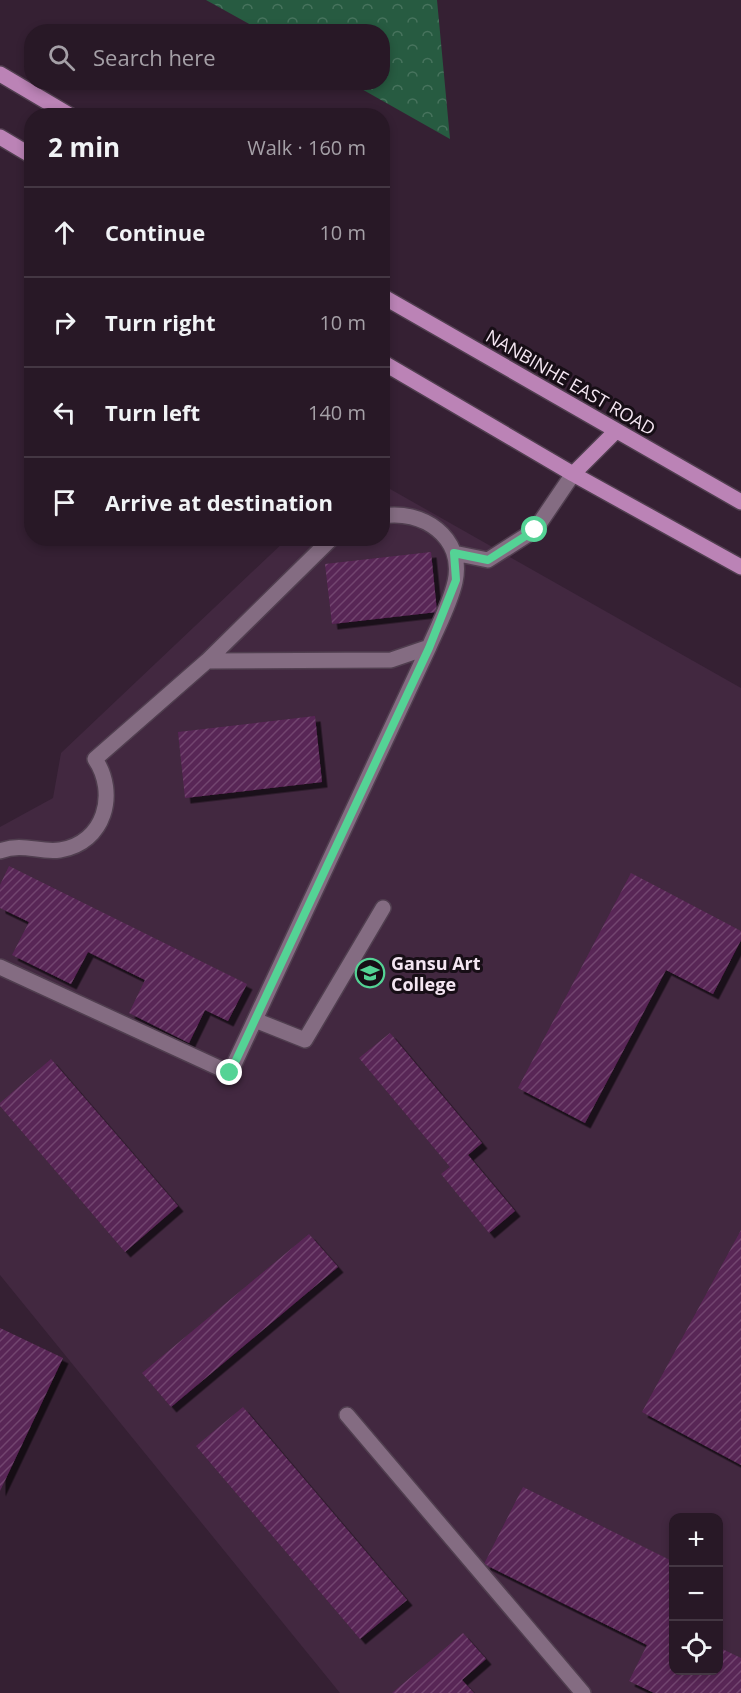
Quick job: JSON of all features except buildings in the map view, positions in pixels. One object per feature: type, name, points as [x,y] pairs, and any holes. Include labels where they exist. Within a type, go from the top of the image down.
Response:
[{"type":"main road","points":[[0,74],[24,88]]},
{"type":"main road","points":[[27,90],[57,108]]},
{"type":"main road","points":[[0,137],[24,151]]},
{"type":"main road","name":"NANBINHE EAST ROAD","points":[[390,301],[741,502]]},
{"type":"main road","points":[[390,367],[573,474],[741,567]]},
{"type":"main road","points":[[573,474],[615,430]]},
{"type":"lane","points":[[454,553],[488,560],[535,530],[573,474]]},
{"type":"lane","points":[[0,967],[230,1073],[429,648],[456,580],[454,553],[448,540],[428,521],[403,514],[390,515]]},
{"type":"lane","points":[[0,851],[21,846],[60,850],[86,839],[96,828],[107,802],[106,780],[95,759],[207,661],[324,546]]},
{"type":"lane","points":[[207,661],[391,660],[429,648]]},
{"type":"lane","points":[[255,1020],[305,1040],[383,909]]},
{"type":"lane","points":[[347,1415],[583,1693]]},
{"type":"shaded area","name":"Gansu Art College","points":[[390,489],[741,688],[741,1693],[340,1693],[0,1275],[0,827],[53,798],[61,753],[280,546],[390,546]]},
{"type":"green space","points":[[206,0],[437,0],[450,139],[363,90],[390,90],[390,24],[249,24]]},
{"type":"place","name":"Gansu Art College","points":[[370,973]]},
{"type":"route","points":[[230,1073],[429,648],[456,580],[454,553],[488,560],[535,530]]}]
